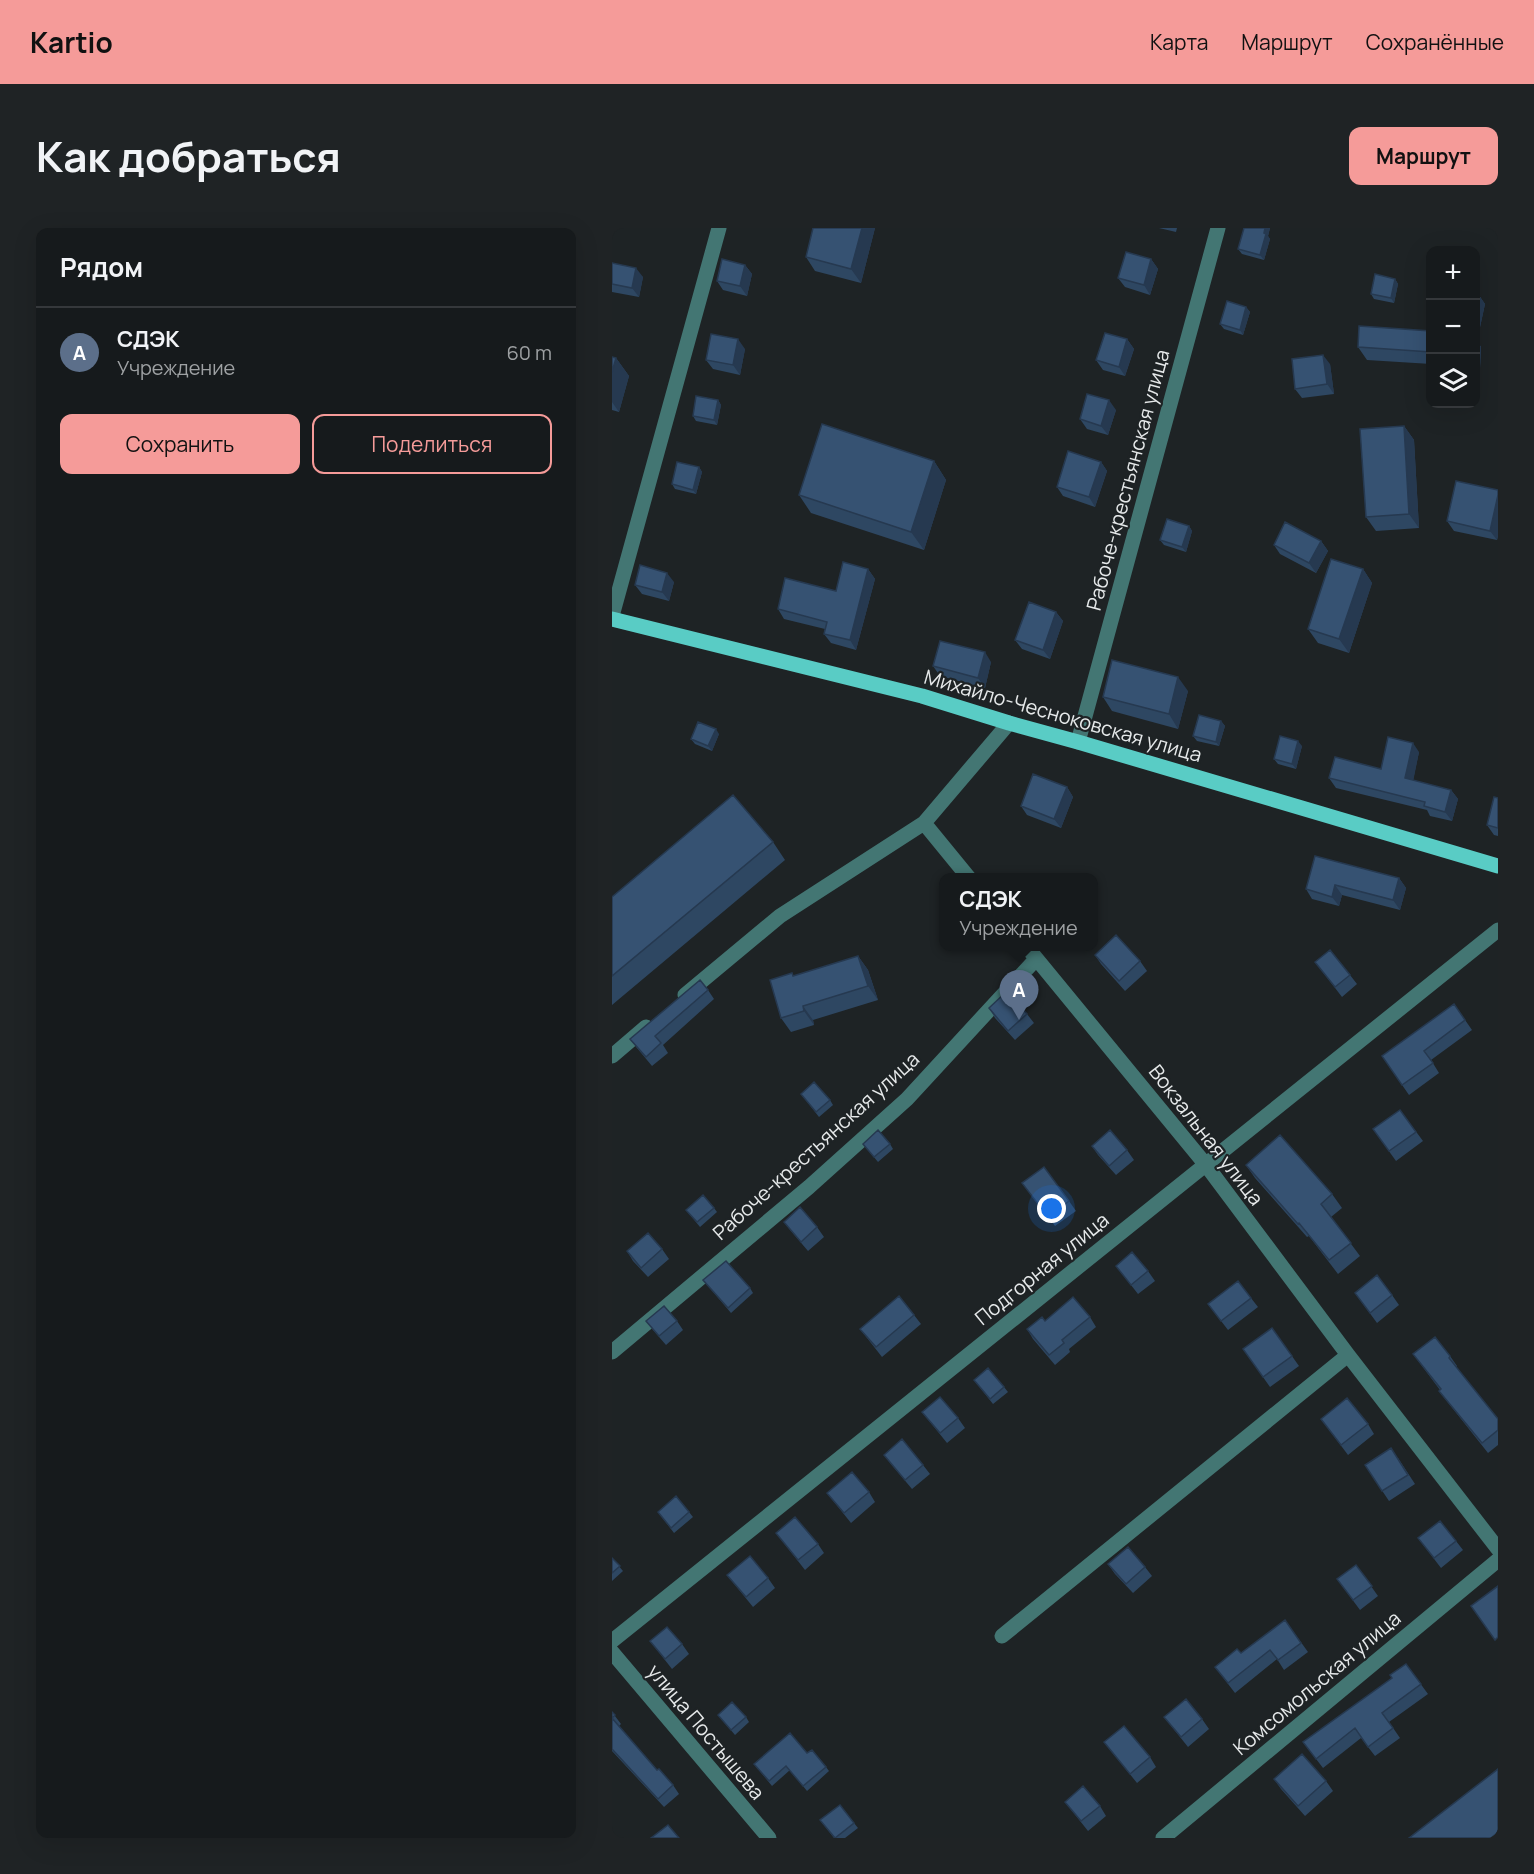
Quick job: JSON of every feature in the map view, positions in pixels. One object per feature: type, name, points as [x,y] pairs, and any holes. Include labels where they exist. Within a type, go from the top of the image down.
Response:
[{"type":"main road","name":"Михайло-Чесноковская улица","points":[[612,618],[910,693],[1498,866]]},
{"type":"street","points":[[612,618],[719,228]]},
{"type":"street","name":"Рабоче-крестьянская улица","points":[[1078,742],[1218,228]]},
{"type":"street","points":[[674,1004],[780,916],[924,823],[1009,723]]},
{"type":"street","points":[[924,823],[965,873]]},
{"type":"street","name":"Подгорная улица","points":[[612,1641],[1498,930]]},
{"type":"street","name":"Вокзальная улица","points":[[1030,951],[1206,1165],[1498,1549]]},
{"type":"street","name":"Рабоче-крестьянская улица","points":[[612,1352],[808,1187],[907,1099],[1036,959]]},
{"type":"street","points":[[612,1056],[656,1019]]},
{"type":"street","points":[[1002,1636],[1348,1354]]},
{"type":"street","name":"Комсомольская улица","points":[[1163,1838],[1498,1560]]},
{"type":"street","name":"улица Постышева","points":[[612,1652],[769,1838]]},
{"type":"building","points":[[813,228],[862,228],[851,269],[806,257]]},
{"type":"building","points":[[1244,228],[1265,228],[1264,233],[1266,234],[1260,255],[1238,249]]},
{"type":"building","points":[[1126,252],[1151,259],[1144,285],[1118,278]]},
{"type":"building","points":[[722,259],[745,265],[740,286],[717,281]]},
{"type":"building","points":[[612,263],[636,268],[632,288],[612,284]]},
{"type":"building","points":[[1375,274],[1395,279],[1391,298],[1371,294]]},
{"type":"building","points":[[1227,301],[1246,307],[1240,330],[1220,324]]},
{"type":"building","points":[[1359,326],[1426,331],[1426,352],[1358,347]]},
{"type":"building","points":[[1105,333],[1127,339],[1119,367],[1096,360]]},
{"type":"building","points":[[711,334],[738,339],[733,365],[706,360]]},
{"type":"building","points":[[1323,355],[1327,384],[1295,389],[1292,359]]},
{"type":"building","points":[[612,357],[616,358],[612,372]]},
{"type":"building","points":[[1087,394],[1109,400],[1101,426],[1080,419]]},
{"type":"building","points":[[696,396],[718,400],[714,420],[693,416]]},
{"type":"building","points":[[822,424],[934,461],[911,532],[799,495]]},
{"type":"building","points":[[1404,426],[1409,514],[1366,517],[1360,429]]},
{"type":"building","points":[[1068,451],[1101,462],[1089,497],[1057,487]]},
{"type":"building","points":[[677,462],[699,467],[693,490],[672,484]]},
{"type":"building","points":[[1456,481],[1498,490],[1490,531],[1447,521]]},
{"type":"building","points":[[1167,519],[1189,526],[1182,547],[1160,540]]},
{"type":"building","points":[[1285,522],[1321,541],[1309,563],[1274,545]]},
{"type":"building","points":[[1331,559],[1363,569],[1339,639],[1308,629]]},
{"type":"building","points":[[843,562],[868,569],[850,640],[824,634],[827,622],[778,609],[785,578],[836,591]]},
{"type":"building","points":[[640,565],[667,573],[662,592],[635,585]]},
{"type":"building","points":[[1029,602],[1056,612],[1043,650],[1015,640]]},
{"type":"building","points":[[940,641],[985,652],[978,678],[933,666]]},
{"type":"building","points":[[1112,660],[1178,677],[1169,714],[1103,697]]},
{"type":"building","points":[[1199,715],[1221,721],[1216,742],[1193,736]]},
{"type":"building","points":[[698,722],[716,729],[708,746],[691,739]]},
{"type":"building","points":[[1280,736],[1298,741],[1292,764],[1274,759]]},
{"type":"building","points":[[1388,737],[1413,743],[1405,778],[1451,790],[1445,812],[1424,806],[1425,802],[1329,778],[1335,757],[1381,769]]},
{"type":"building","points":[[1033,774],[1067,787],[1054,819],[1021,806]]},
{"type":"building","points":[[733,795],[773,842],[612,976],[612,897]]},
{"type":"building","points":[[1494,797],[1498,798],[1498,828],[1487,825]]},
{"type":"building","points":[[1315,856],[1399,878],[1393,900],[1335,885],[1332,897],[1306,889]]},
{"type":"building","points":[[1116,935],[1140,961],[1119,981],[1095,955]]},
{"type":"building","points":[[1330,950],[1350,975],[1335,987],[1315,962]]},
{"type":"building","points":[[858,956],[868,986],[803,1006],[804,1011],[781,1018],[770,980],[792,973],[793,976]]},
{"type":"building","points":[[700,980],[708,990],[655,1036],[661,1043],[646,1057],[630,1039]]},
{"type":"building","points":[[1007,991],[1027,1014],[1008,1031],[989,1008]]},
{"type":"building","points":[[1454,1004],[1465,1020],[1424,1051],[1433,1063],[1402,1085],[1382,1056]]},
{"type":"building","points":[[814,1082],[830,1100],[816,1112],[801,1094]]},
{"type":"building","points":[[1400,1110],[1416,1132],[1389,1151],[1373,1129]]},
{"type":"building","points":[[878,1130],[890,1144],[874,1157],[863,1144]]},
{"type":"building","points":[[1110,1130],[1127,1150],[1109,1166],[1092,1146]]},
{"type":"building","points":[[1280,1135],[1332,1194],[1321,1204],[1351,1243],[1329,1260],[1246,1165]]},
{"type":"building","points":[[1044,1167],[1069,1201],[1048,1217],[1022,1183]]},
{"type":"building","points":[[703,1195],[714,1208],[697,1222],[686,1210]]},
{"type":"building","points":[[800,1207],[817,1227],[801,1242],[784,1222]]},
{"type":"building","points":[[648,1233],[662,1249],[641,1268],[627,1251]]},
{"type":"building","points":[[1132,1252],[1148,1271],[1131,1285],[1116,1266]]},
{"type":"building","points":[[726,1261],[750,1288],[728,1308],[703,1280]]},
{"type":"building","points":[[1377,1275],[1392,1295],[1370,1313],[1355,1293]]},
{"type":"building","points":[[1238,1281],[1251,1298],[1221,1321],[1208,1304]]},
{"type":"building","points":[[899,1296],[914,1315],[876,1347],[860,1329]]},
{"type":"building","points":[[1073,1297],[1090,1317],[1062,1340],[1064,1343],[1049,1355],[1027,1329],[1042,1317],[1045,1321]]},
{"type":"building","points":[[664,1306],[677,1321],[659,1336],[646,1321]]},
{"type":"building","points":[[1272,1328],[1292,1356],[1263,1377],[1243,1349]]},
{"type":"building","points":[[1435,1337],[1498,1419],[1498,1430],[1482,1443],[1439,1391],[1441,1389],[1413,1354]]},
{"type":"building","points":[[988,1368],[1004,1387],[990,1399],[974,1380]]},
{"type":"building","points":[[940,1397],[958,1418],[940,1433],[922,1412]]},
{"type":"building","points":[[1347,1398],[1368,1424],[1341,1445],[1321,1419]]},
{"type":"building","points":[[902,1439],[923,1465],[905,1480],[884,1455]]},
{"type":"building","points":[[1391,1448],[1408,1475],[1382,1491],[1365,1465]]},
{"type":"building","points":[[852,1472],[869,1492],[844,1513],[827,1493]]},
{"type":"building","points":[[676,1496],[689,1512],[671,1528],[658,1512]]},
{"type":"building","points":[[795,1517],[818,1544],[798,1560],[776,1533]]},
{"type":"building","points":[[1440,1521],[1456,1541],[1434,1558],[1418,1538]]},
{"type":"building","points":[[1128,1547],[1145,1567],[1126,1584],[1108,1564]]},
{"type":"building","points":[[750,1556],[768,1578],[746,1597],[727,1575]]},
{"type":"building","points":[[612,1558],[620,1566],[612,1573]]},
{"type":"building","points":[[1356,1565],[1372,1586],[1353,1600],[1337,1579]]},
{"type":"building","points":[[1498,1586],[1498,1637],[1495,1640],[1471,1606]]},
{"type":"building","points":[[1285,1620],[1301,1643],[1278,1660],[1270,1650],[1228,1683],[1215,1667],[1237,1649],[1241,1653]]},
{"type":"building","points":[[667,1627],[682,1644],[665,1659],[650,1641]]},
{"type":"building","points":[[1406,1664],[1421,1684],[1382,1713],[1393,1728],[1368,1747],[1355,1728],[1316,1759],[1303,1742],[1392,1678],[1390,1675]]},
{"type":"building","points":[[1186,1699],[1202,1719],[1181,1737],[1164,1717]]},
{"type":"building","points":[[732,1702],[746,1717],[731,1730],[718,1715]]},
{"type":"building","points":[[612,1718],[673,1785],[658,1799],[612,1749]]},
{"type":"building","points":[[1124,1726],[1150,1757],[1130,1774],[1104,1742]]},
{"type":"building","points":[[790,1733],[807,1753],[812,1750],[826,1767],[803,1786],[786,1766],[769,1781],[754,1764]]},
{"type":"building","points":[[1302,1754],[1326,1781],[1298,1806],[1274,1779]]},
{"type":"building","points":[[1498,1769],[1498,1832],[1491,1838],[1409,1838]]},
{"type":"building","points":[[1083,1786],[1100,1806],[1081,1821],[1065,1802]]},
{"type":"building","points":[[840,1805],[854,1823],[835,1838],[820,1820]]},
{"type":"building","points":[[668,1825],[679,1838],[651,1838]]},
{"type":"place","name":"СДЭК","points":[[1019,1020]]}]
